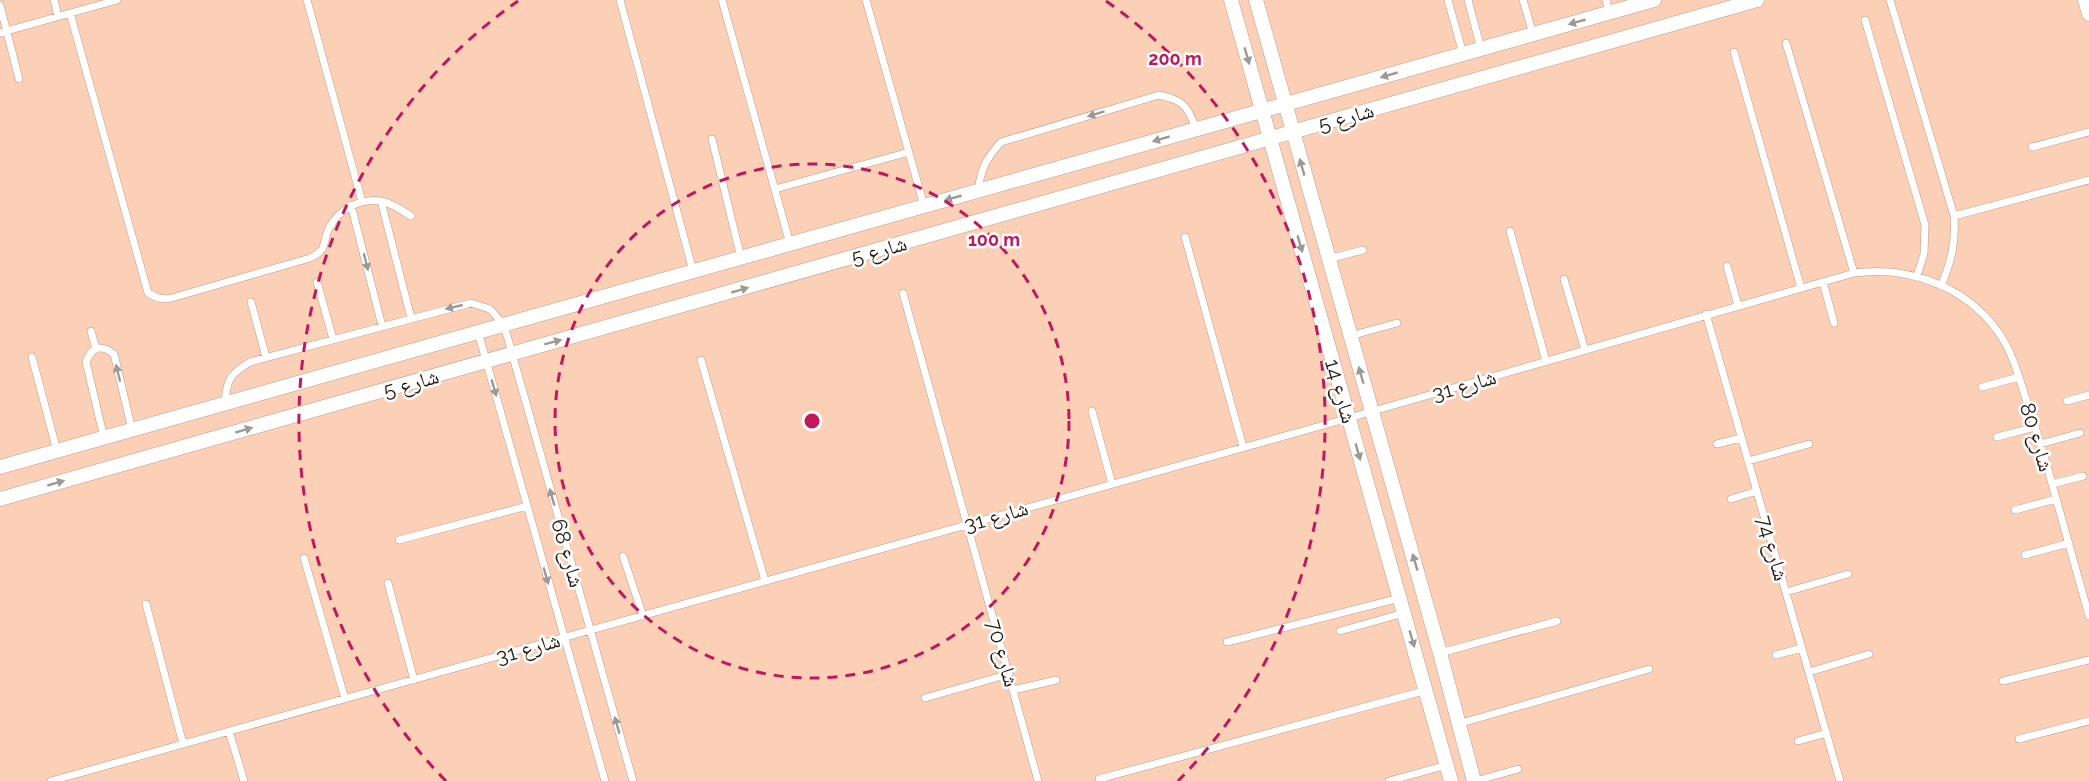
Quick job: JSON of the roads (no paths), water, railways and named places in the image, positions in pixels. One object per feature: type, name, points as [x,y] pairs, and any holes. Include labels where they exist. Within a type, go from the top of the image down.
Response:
[{"type":"street","name":"شارع 14","points":[[1231,0],[1451,781]]},
{"type":"street","name":"شارع 14","points":[[1256,0],[1440,652],[1474,781]]},
{"type":"street","name":"شارع 5","points":[[0,467],[1481,49],[1533,34],[1607,6],[1654,0]]},
{"type":"street","name":"شارع 5","points":[[0,499],[1757,0]]},
{"type":"street","points":[[2085,0],[2089,14]]},
{"type":"lane","points":[[54,0],[58,16]]},
{"type":"lane","points":[[3,32],[117,0]]},
{"type":"lane","points":[[307,0],[362,202]]},
{"type":"lane","points":[[620,0],[693,271]]},
{"type":"lane","points":[[722,0],[790,244]]},
{"type":"lane","points":[[866,0],[924,206]]},
{"type":"lane","points":[[1448,0],[1463,54]]},
{"type":"lane","points":[[1468,0],[1481,49]]},
{"type":"lane","points":[[1523,0],[1533,34]]},
{"type":"lane","points":[[1890,0],[1954,216],[1956,234],[1954,252],[1941,286]]},
{"type":"lane","points":[[0,5],[3,32],[19,79]]},
{"type":"lane","points":[[70,13],[148,292],[158,298],[168,299],[319,254],[329,229],[338,215],[351,205],[381,201],[411,216]]},
{"type":"lane","points":[[1865,20],[1925,225],[1924,254],[1917,276]]},
{"type":"lane","points":[[1786,43],[1854,273]]},
{"type":"lane","points":[[1734,52],[1801,288]]},
{"type":"lane","points":[[978,191],[981,171],[989,155],[1000,142],[1159,94],[1176,99],[1189,110],[1196,129]]},
{"type":"lane","points":[[2032,147],[2089,132]]},
{"type":"lane","points":[[712,140],[741,258]]},
{"type":"lane","points":[[775,189],[909,152]]},
{"type":"lane","points":[[1954,216],[2089,180]]},
{"type":"lane","points":[[381,201],[411,318]]},
{"type":"lane","points":[[351,205],[382,326]]},
{"type":"lane","points":[[1510,231],[1546,361]]},
{"type":"lane","points":[[1185,237],[1243,447]]},
{"type":"lane","points":[[1328,259],[1363,250]]},
{"type":"lane","points":[[1727,266],[1738,306]]},
{"type":"lane","name":"شارع 31","points":[[51,781],[1349,418],[1854,273],[1886,271],[1917,276],[1941,286]]},
{"type":"lane","points":[[1564,279],[1585,350]]},
{"type":"lane","points":[[317,282],[333,339]]},
{"type":"lane","points":[[1823,282],[1834,323]]},
{"type":"lane","name":"شارع 80","points":[[1941,286],[1960,295],[1991,323],[2013,359],[2052,484],[2089,616]]},
{"type":"lane","name":"شارع 70","points":[[903,293],[1038,781]]},
{"type":"lane","points":[[251,302],[266,357]]},
{"type":"lane","points":[[225,404],[226,385],[235,370],[266,357],[471,303],[490,309],[504,325]]},
{"type":"lane","name":"شارع 74","points":[[1706,314],[1840,781]]},
{"type":"lane","points":[[1350,336],[1397,323]]},
{"type":"lane","name":"شارع 68","points":[[504,325],[633,781]]},
{"type":"lane","points":[[91,331],[96,349]]},
{"type":"lane","name":"شارع 68","points":[[478,332],[605,781]]},
{"type":"lane","points":[[104,438],[87,363],[89,354],[96,349],[106,348],[114,354],[132,430]]},
{"type":"lane","points":[[32,357],[57,451]]},
{"type":"lane","points":[[701,360],[765,581]]},
{"type":"lane","points":[[1982,387],[2019,377]]},
{"type":"lane","points":[[2067,401],[2089,395]]},
{"type":"lane","points":[[1092,411],[1112,484]]},
{"type":"lane","points":[[1998,437],[2035,427]]},
{"type":"lane","points":[[2040,444],[2080,434]]},
{"type":"lane","points":[[1716,444],[1742,438]]},
{"type":"lane","points":[[1748,461],[1809,444]]},
{"type":"lane","points":[[2052,484],[2083,476]]},
{"type":"lane","points":[[1731,499],[1757,491]]},
{"type":"lane","points":[[2015,510],[2056,500]]},
{"type":"lane","points":[[399,540],[527,506]]},
{"type":"lane","points":[[2025,555],[2068,543]]},
{"type":"lane","points":[[623,556],[643,616]]},
{"type":"lane","points":[[304,558],[345,699]]},
{"type":"lane","points":[[1786,592],[1848,574]]},
{"type":"lane","points":[[388,583],[414,680]]},
{"type":"lane","points":[[1227,642],[1400,598]]},
{"type":"lane","points":[[146,604],[183,744]]},
{"type":"lane","points":[[1340,631],[1404,613]]},
{"type":"lane","points":[[1440,652],[1557,621]]},
{"type":"lane","points":[[1776,655],[1802,648]]},
{"type":"lane","points":[[1809,672],[1869,654]]},
{"type":"lane","points":[[2003,681],[2089,660]]},
{"type":"lane","points":[[1458,724],[1649,669]]},
{"type":"lane","points":[[925,698],[1009,674]]},
{"type":"lane","points":[[1013,690],[1056,680]]},
{"type":"lane","points":[[1098,779],[1427,690]]},
{"type":"lane","points":[[2019,739],[2089,721]]},
{"type":"lane","points":[[229,731],[244,781]]},
{"type":"lane","points":[[1798,741],[1827,734]]},
{"type":"lane","points":[[1389,781],[1447,765]]},
{"type":"lane","points":[[1474,781],[1518,769]]}]
